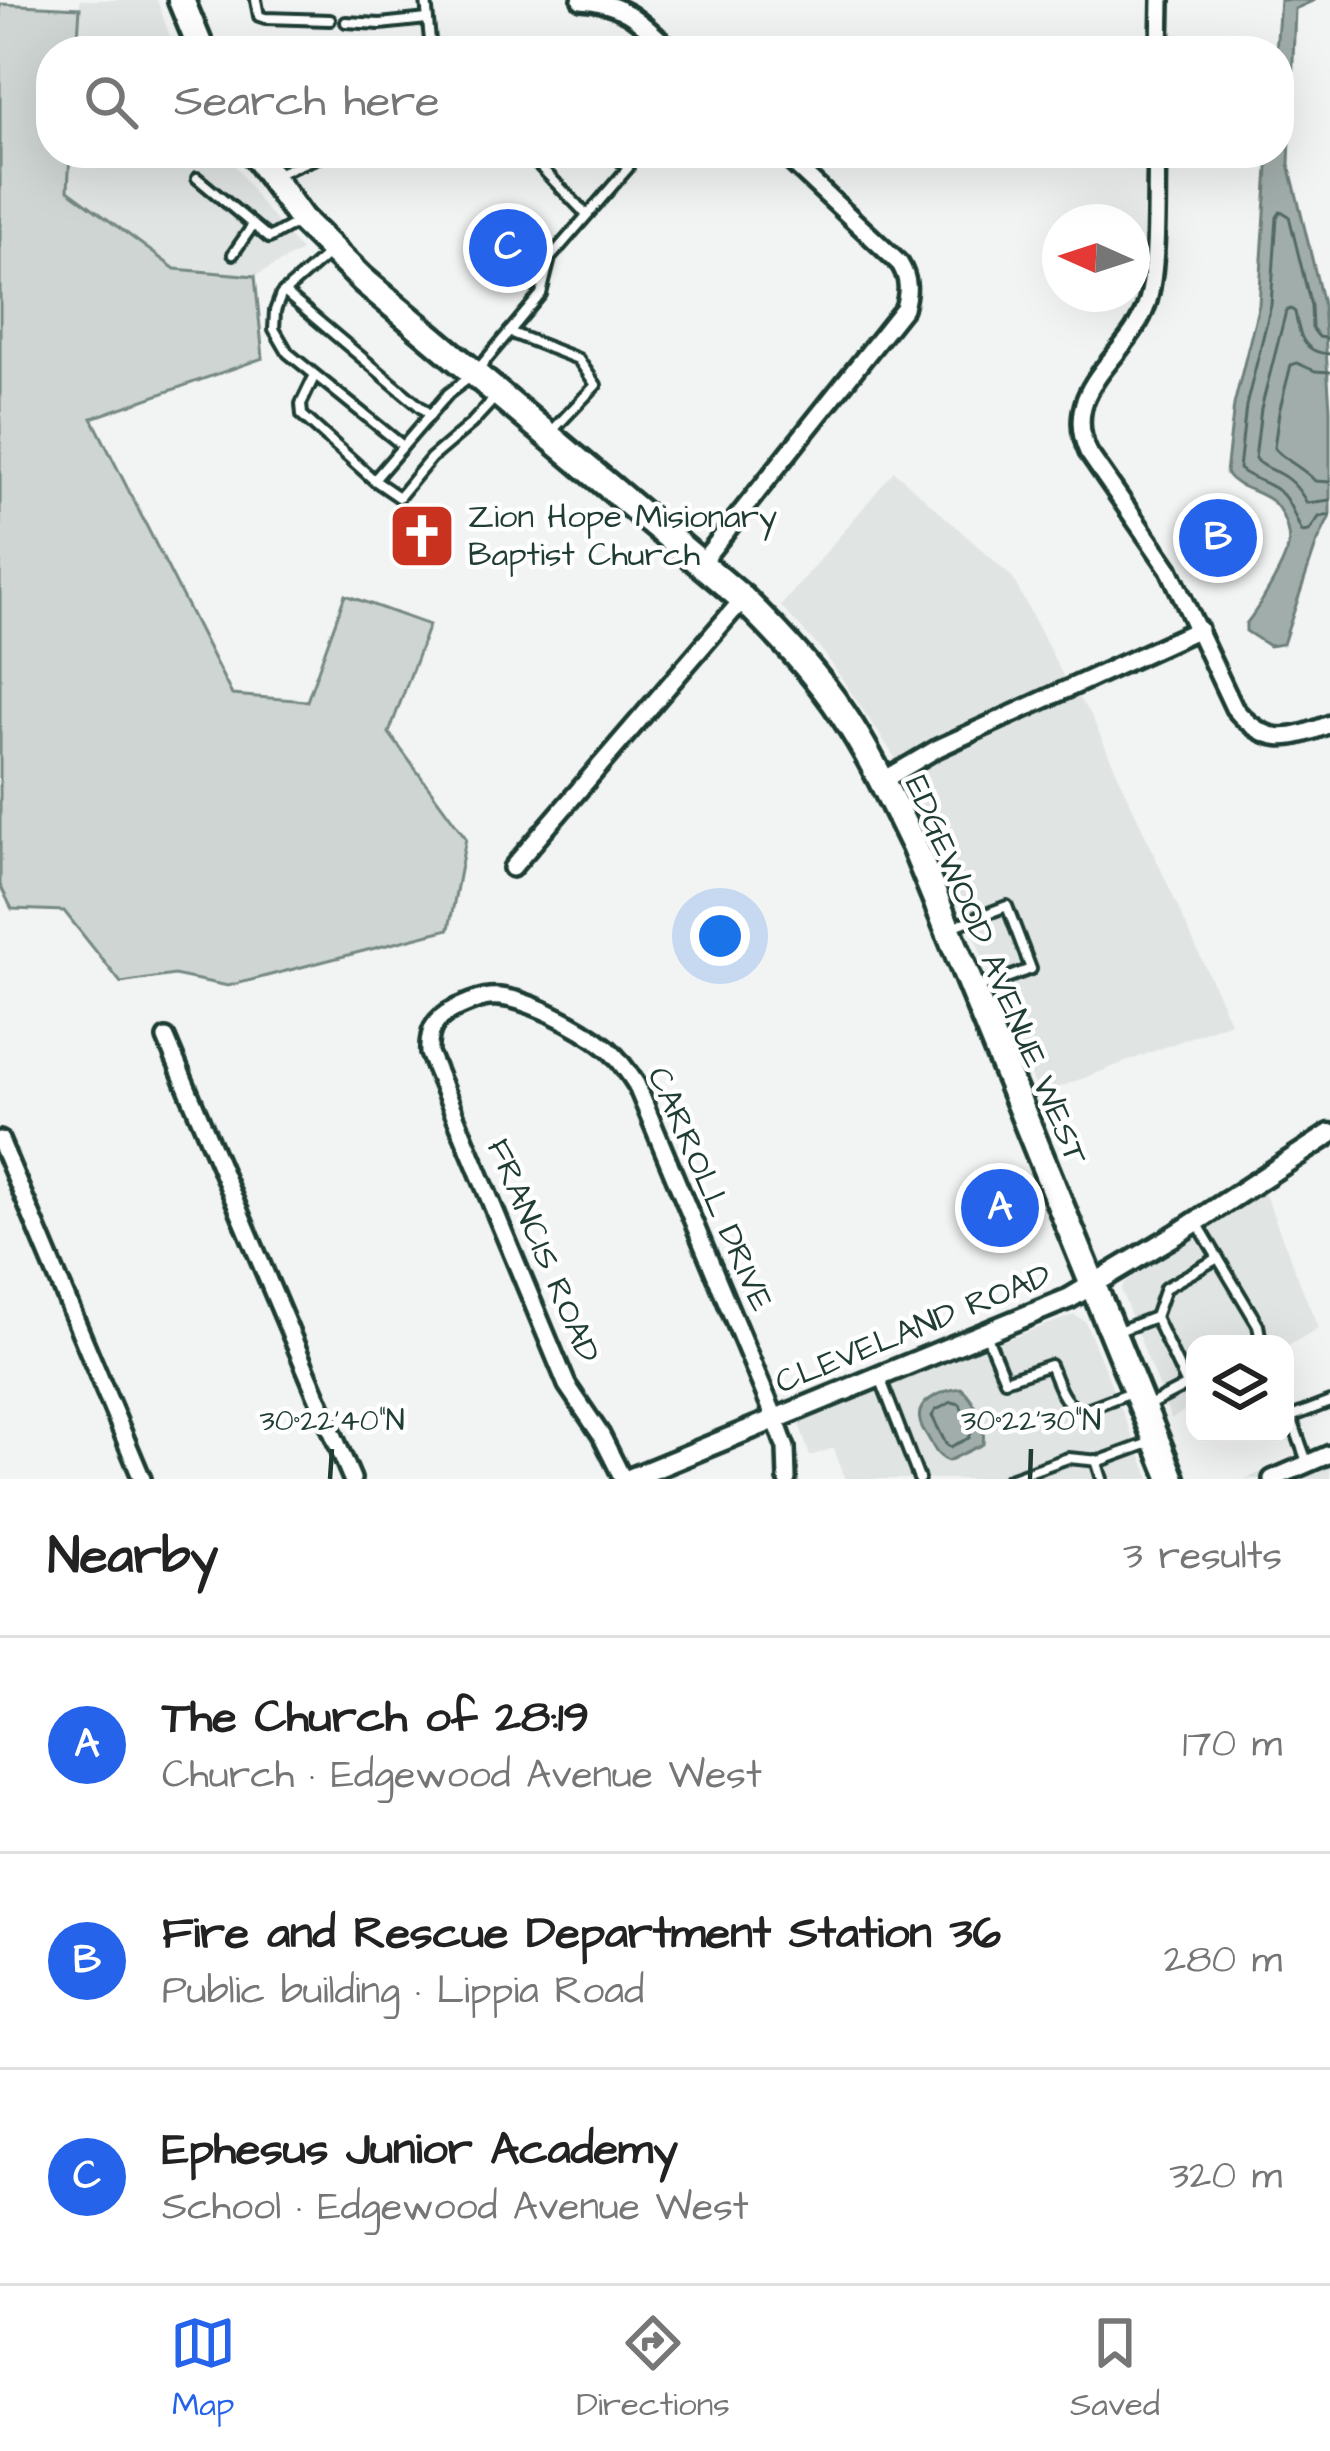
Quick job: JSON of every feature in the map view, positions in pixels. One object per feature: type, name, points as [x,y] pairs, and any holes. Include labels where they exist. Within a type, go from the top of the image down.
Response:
[{"type":"main road","points":[[181,0],[196,36]]},
{"type":"main road","name":"EDGEWOOD AVENUE WEST","points":[[265,168],[302,220],[363,280],[743,599],[791,648],[842,712],[914,846],[1172,1479]]},
{"type":"street","points":[[581,0],[633,14],[656,36]]},
{"type":"street","points":[[1161,36],[1162,0]]},
{"type":"street","points":[[700,564],[904,308],[908,286],[900,264],[798,168]]},
{"type":"street","points":[[1156,168],[1146,305],[1136,327],[1083,401],[1081,437],[1168,569],[1234,708],[1246,722],[1262,734],[1279,738],[1330,724]]},
{"type":"street","points":[[512,868],[743,599]]},
{"type":"street","points":[[882,781],[938,748],[1199,629]]},
{"type":"street","name":"CARROLL DRIVE","points":[[429,1038],[442,1015],[473,1000],[503,997],[521,1000],[585,1034],[624,1066],[636,1084],[775,1418],[786,1448],[787,1479]]},
{"type":"street","points":[[166,1038],[352,1479]]},
{"type":"street","name":"FRANCIS ROAD","points":[[429,1038],[434,1068],[567,1385],[626,1479]]},
{"type":"street","name":"CLEVELAND ROAD","points":[[626,1479],[1070,1298],[1330,1134]]},
{"type":"street","points":[[0,1140],[142,1479]]},
{"type":"street","points":[[1272,1479],[1330,1454]]},
{"type":"lane","points":[[256,0],[259,16],[265,18],[329,20]]},
{"type":"lane","points":[[426,0],[429,36]]},
{"type":"lane","points":[[346,22],[427,19]]},
{"type":"lane","points":[[271,177],[292,168]]},
{"type":"lane","points":[[542,168],[587,215]]},
{"type":"lane","points":[[374,480],[542,294],[550,258],[628,168]]},
{"type":"lane","points":[[196,178],[269,238],[302,220]]},
{"type":"lane","points":[[233,254],[253,225]]},
{"type":"lane","points":[[333,250],[284,292],[275,311],[274,329],[288,353],[403,446]]},
{"type":"lane","points":[[284,292],[430,415]]},
{"type":"lane","points":[[509,332],[578,359],[596,385],[548,435]]},
{"type":"lane","points":[[314,376],[301,404],[302,415],[398,496],[498,394]]},
{"type":"lane","points":[[947,929],[1007,906],[1030,969],[972,991]]},
{"type":"lane","points":[[1196,1221],[1260,1335]]},
{"type":"lane","points":[[1112,1334],[1155,1316],[1165,1288],[1218,1258]]},
{"type":"lane","points":[[1155,1316],[1186,1374]]},
{"type":"lane","points":[[985,1332],[1005,1381],[1050,1365],[1069,1406],[1076,1410],[1186,1385]]},
{"type":"lane","points":[[879,1376],[919,1479]]},
{"type":"lane","points":[[1299,1471],[1291,1417],[1330,1402]]},
{"type":"lane","points":[[1009,1479],[1068,1458],[1096,1460],[1156,1440]]},
{"type":"lane","points":[[1096,1460],[1102,1479]]},
{"type":"shaded area","points":[[80,0],[157,0],[170,36],[78,36]]},
{"type":"shaded area","points":[[0,4],[80,8],[78,36],[36,36],[36,168],[69,168],[68,190],[175,269],[255,276],[263,358],[92,418],[232,695],[307,701],[345,595],[429,625],[389,733],[466,838],[449,929],[228,986],[174,975],[121,983],[64,911],[12,909],[0,885]]},
{"type":"shaded area","points":[[69,168],[237,168],[301,251],[255,276],[175,269],[68,190]]},
{"type":"shaded area","points":[[894,471],[1012,577],[1065,680],[1090,713],[1230,1022],[1039,1095],[896,759],[825,654],[781,606]]},
{"type":"shaded area","points":[[1264,1192],[1318,1328],[1294,1343],[1294,1335],[1186,1335],[1186,1410],[1171,1419],[1121,1290],[1140,1272]]},
{"type":"shaded area","points":[[1074,1315],[1085,1321],[1150,1479],[845,1479],[834,1448],[810,1456],[799,1424]]},
{"type":"shaded area","points":[[1330,1444],[1330,1479],[1245,1479]]},
{"type":"water","points":[[1280,0],[1315,0],[1295,9],[1294,36],[1277,36]]},
{"type":"water","points":[[1268,168],[1290,168],[1323,304],[1330,516],[1283,644],[1269,646],[1246,631],[1246,624],[1281,565],[1288,547],[1287,530],[1274,503],[1226,473],[1234,405],[1259,304]]},
{"type":"water","points":[[961,1388],[978,1414],[983,1444],[948,1461],[934,1449],[920,1414],[933,1397]]},
{"type":"place","name":"Ephesus Junior Academy","points":[[508,248]]},
{"type":"place","name":"Zion Hope Misionary Baptist Church","points":[[422,536]]},
{"type":"place","name":"Fire and Rescue Department Station 36","points":[[1218,538]]},
{"type":"place","name":"The Church of 28:19","points":[[1000,1208]]}]
